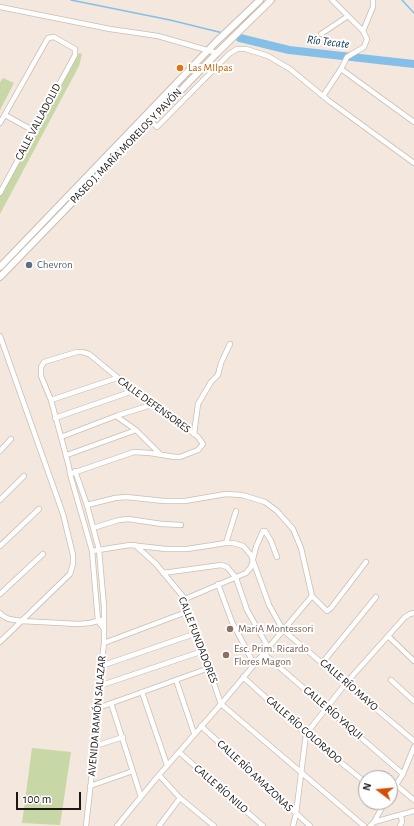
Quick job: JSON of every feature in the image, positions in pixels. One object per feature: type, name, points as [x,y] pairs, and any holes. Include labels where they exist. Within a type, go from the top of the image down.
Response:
[{"type":"highway","name":"PASEO J. MARÍA MORELOS Y PAVÓN","points":[[0,267],[208,50],[260,0]]},
{"type":"highway","name":"PASEO J. MARÍA MORELOS Y PAVÓN","points":[[0,278],[225,44],[271,0]]},
{"type":"street","points":[[323,96],[347,57],[361,49],[366,44],[367,39],[363,31],[332,0]]},
{"type":"street","points":[[363,31],[373,7],[373,0]]},
{"type":"street","points":[[0,7],[110,29],[158,36],[217,53]]},
{"type":"street","points":[[321,34],[348,16]]},
{"type":"street","name":"CALLE VALLADOLID","points":[[0,193],[75,55],[76,50],[54,37],[50,37],[45,42],[5,115]]},
{"type":"street","points":[[151,120],[157,126],[229,54],[237,49],[242,49],[276,60],[290,69],[323,96],[414,163]]},
{"type":"street","points":[[341,69],[414,122]]},
{"type":"street","points":[[0,123],[5,115],[34,131]]},
{"type":"street","points":[[0,336],[63,514],[73,560],[73,567],[70,574],[0,642]]},
{"type":"street","points":[[194,434],[198,404],[208,386],[218,375],[230,344]]},
{"type":"street","name":"CALLE DEFENSORES","points":[[50,400],[41,376],[41,367],[44,362],[76,352],[85,353],[92,356],[151,405],[170,416],[194,434],[203,444],[198,450],[180,457],[160,454]]},
{"type":"street","points":[[104,629],[98,621],[92,551],[70,474],[67,455],[50,400],[117,378]]},
{"type":"street","points":[[55,418],[133,391]]},
{"type":"street","points":[[61,437],[116,416],[151,405]]},
{"type":"street","points":[[116,416],[136,430],[160,454]]},
{"type":"street","points":[[67,455],[136,430]]},
{"type":"street","points":[[0,450],[11,440]]},
{"type":"street","points":[[70,474],[134,452],[160,454]]},
{"type":"street","points":[[70,467],[76,472]]},
{"type":"street","name":"AVENIDA RAMÓN SALAZAR","points":[[76,472],[87,505],[99,550],[105,619],[95,746],[86,826]]},
{"type":"street","points":[[0,500],[24,476]]},
{"type":"street","points":[[87,505],[115,498],[126,497],[180,501],[226,494],[242,496],[265,502],[283,516],[295,534],[301,548],[312,596],[325,610],[329,610],[366,562]]},
{"type":"street","points":[[0,546],[39,509]]},
{"type":"street","points":[[226,542],[236,511]]},
{"type":"street","points":[[93,528],[118,520],[128,519],[162,524],[182,525]]},
{"type":"street","points":[[184,599],[218,584],[243,576],[251,566],[252,559],[262,532],[265,531],[277,556]]},
{"type":"street","points":[[92,551],[135,545],[166,549],[187,549],[226,542],[243,546],[249,552],[269,605],[283,630]]},
{"type":"street","name":"CALLE FUNDADORES","points":[[135,545],[163,573],[184,599],[221,704]]},
{"type":"street","points":[[0,594],[43,554]]},
{"type":"street","points":[[163,573],[221,565],[230,570],[236,578],[247,610],[268,647]]},
{"type":"street","points":[[218,584],[232,622],[254,664]]},
{"type":"street","points":[[118,826],[167,765],[221,704],[312,596]]},
{"type":"street","points":[[323,662],[376,597]]},
{"type":"street","points":[[104,643],[189,611]]},
{"type":"street","points":[[0,612],[3,616],[9,619],[22,621],[78,624],[105,619]]},
{"type":"street","points":[[293,826],[296,814],[306,734],[346,683],[405,617],[413,613]]},
{"type":"street","name":"CALLE RÍO MAYO","points":[[283,630],[323,662],[414,741]]},
{"type":"street","points":[[101,666],[197,633]]},
{"type":"street","points":[[388,636],[414,661]]},
{"type":"street","points":[[99,686],[203,651]]},
{"type":"street","name":"CALLE RÍO YAQUI","points":[[263,654],[403,774]]},
{"type":"street","points":[[98,708],[209,668]]},
{"type":"street","name":"CALLE RÍO COLORADO","points":[[243,677],[306,734],[358,776]]},
{"type":"street","points":[[176,680],[194,733]]},
{"type":"street","points":[[391,680],[414,701]]},
{"type":"street","points":[[142,692],[167,765]]},
{"type":"street","points":[[111,703],[141,797]]},
{"type":"street","points":[[221,704],[364,826]]},
{"type":"street","name":"CALLE RÍO AMAZONAS","points":[[201,726],[310,826]]},
{"type":"street","points":[[95,746],[122,738]]},
{"type":"street","points":[[398,782],[403,774],[414,747]]},
{"type":"street","name":"CALLE RÍO NILO","points":[[179,752],[263,826]]},
{"type":"street","points":[[90,786],[133,770]]},
{"type":"street","points":[[159,775],[180,798],[208,824],[214,826]]},
{"type":"street","points":[[398,787],[414,800]]},
{"type":"street","points":[[159,826],[164,824],[180,798]]},
{"type":"street","points":[[370,826],[381,810]]},
{"type":"street","points":[[374,822],[414,811]]},
{"type":"street","points":[[400,826],[402,822],[401,815]]},
{"type":"green space","points":[[79,53],[82,54],[79,66],[0,214],[0,196]]},
{"type":"green space","points":[[3,78],[14,83],[0,110],[0,82]]},
{"type":"green space","points":[[32,748],[71,752],[60,825],[22,823]]},
{"type":"waterway","name":"Río Tecate","points":[[71,0],[170,20],[223,33]]},
{"type":"waterway","points":[[402,0],[414,13]]},
{"type":"waterway","name":"Río Tecate","points":[[240,38],[289,50],[414,64]]},
{"type":"place","name":"Las MIlpas","points":[[180,68]]},
{"type":"place","name":"Chevron","points":[[29,265]]},
{"type":"place","name":"MariA Montessori","points":[[230,629]]},
{"type":"place","name":"Esc. Prim. Ricardo Flores Magon","points":[[226,655]]}]
